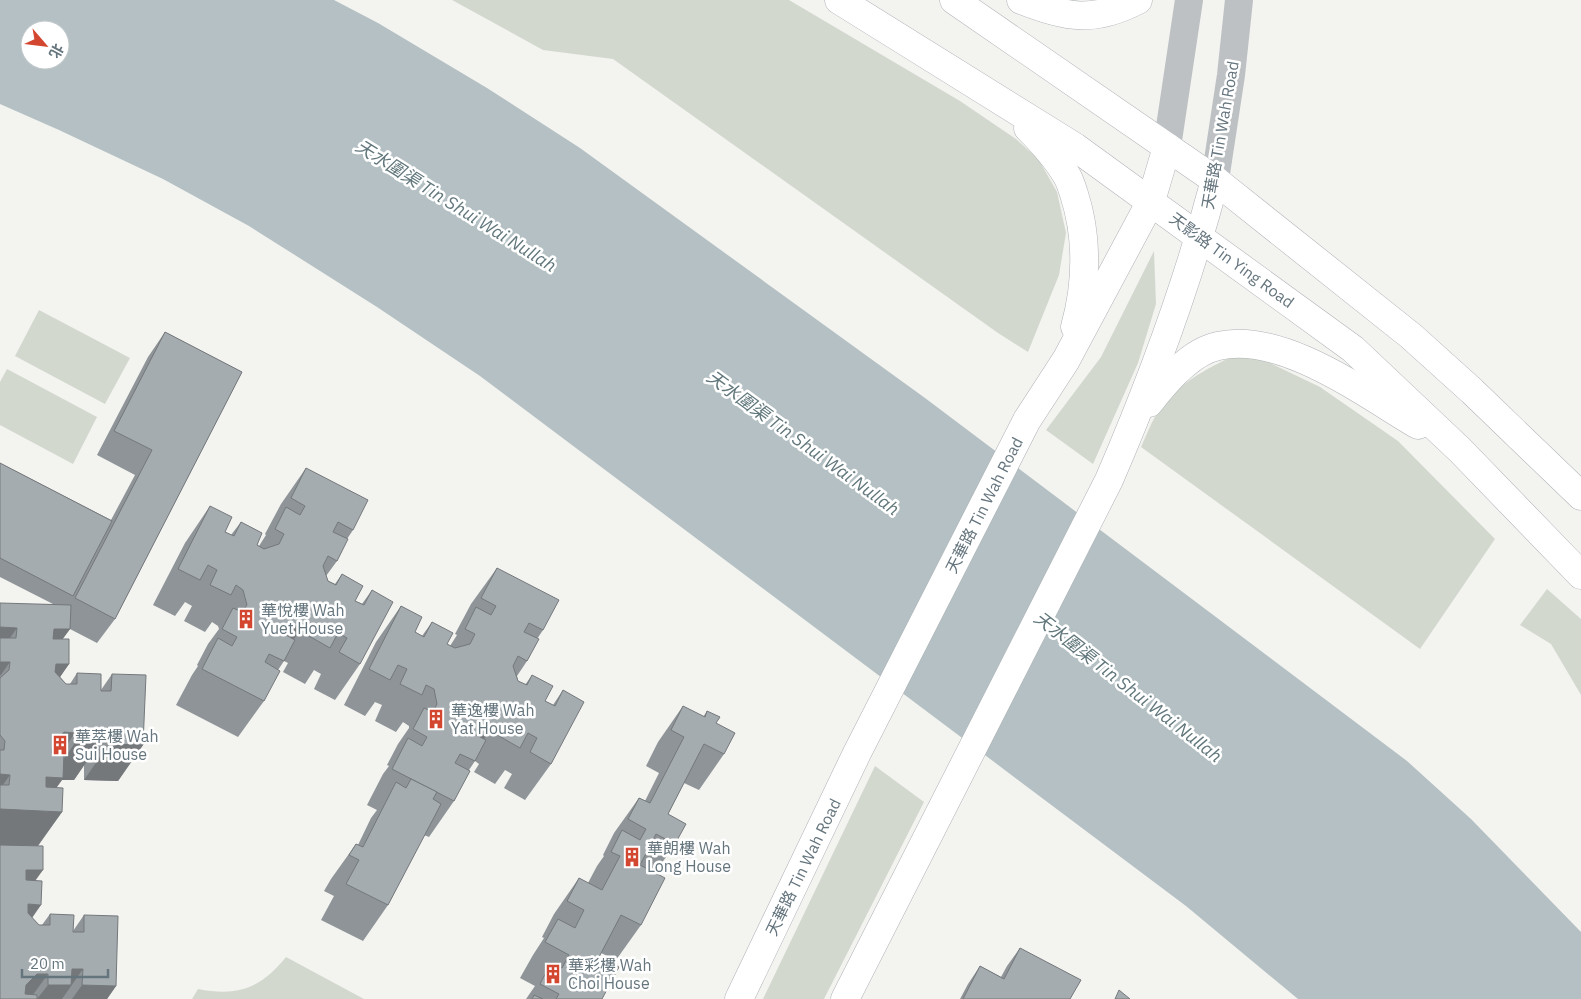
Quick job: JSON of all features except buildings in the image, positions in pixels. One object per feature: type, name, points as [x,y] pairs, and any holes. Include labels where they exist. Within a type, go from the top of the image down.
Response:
[{"type":"main road","name":"天影路 Tin Ying Road","points":[[839,0],[1076,147],[1353,349],[1460,450],[1581,575]]},
{"type":"main road","points":[[954,0],[1215,180],[1411,336],[1472,391],[1581,496]]},
{"type":"main road","points":[[1021,0],[1064,14],[1084,16],[1123,8],[1138,0]]},
{"type":"main road","points":[[993,96],[1049,149],[1068,178],[1079,209],[1085,266],[1079,312],[1066,360]]},
{"type":"main road","name":"天華路 Tin Wah Road","points":[[739,999],[858,754],[1027,420],[1066,360],[1151,201],[1167,147]]},
{"type":"main road","name":"天華路 Tin Wah Road","points":[[845,999],[1109,480],[1135,420],[1168,334],[1200,236],[1215,180]]},
{"type":"main road","points":[[1135,420],[1168,379],[1195,356],[1216,346],[1244,343],[1299,358],[1325,370],[1460,450]]},
{"type":"street","name":"天華路 Tin Wah Road","points":[[1167,147],[1189,0]]},
{"type":"street","name":"天華路 Tin Wah Road","points":[[1215,180],[1231,75],[1239,0]]},
{"type":"shaded area","points":[[452,0],[789,0],[960,101],[1016,139],[1039,160],[1057,192],[1066,233],[1059,275],[1028,352],[998,333],[613,59],[543,50]]},
{"type":"shaded area","points":[[1154,251],[1156,304],[1138,363],[1093,464],[1046,430],[1101,357]]},
{"type":"shaded area","points":[[39,310],[130,358],[105,404],[15,356]]},
{"type":"shaded area","points":[[1236,355],[1264,360],[1320,387],[1398,441],[1495,539],[1420,649],[1141,447],[1156,415],[1172,395],[1202,372]]},
{"type":"shaded area","points":[[7,369],[97,417],[73,464],[0,425],[0,382]]},
{"type":"shaded area","points":[[1547,589],[1581,619],[1581,695],[1551,644],[1520,625]]},
{"type":"shaded area","points":[[875,766],[924,802],[824,999],[763,999]]},
{"type":"shaded area","points":[[286,957],[364,999],[192,999],[198,989],[225,992],[248,988],[258,983],[277,968]]},
{"type":"water","name":"天水圍渠 Tin Shui Wai Nullah","points":[[0,0],[334,0],[378,23],[487,88],[580,148],[925,398],[1407,761],[1471,819],[1581,932],[1581,999],[1298,999],[1186,906],[480,376],[377,307],[249,226],[163,179],[0,104]]},
{"type":"place","name":"華悅樓 Wah Yuet House","points":[[246,619]]},
{"type":"place","name":"華逸樓 Wah Yat House","points":[[436,719]]},
{"type":"place","name":"華萃樓 Wah Sui House","points":[[60,745]]},
{"type":"place","name":"華朗樓 Wah Long House","points":[[632,857]]},
{"type":"place","name":"華彩樓 Wah Choi House","points":[[553,974]]}]
